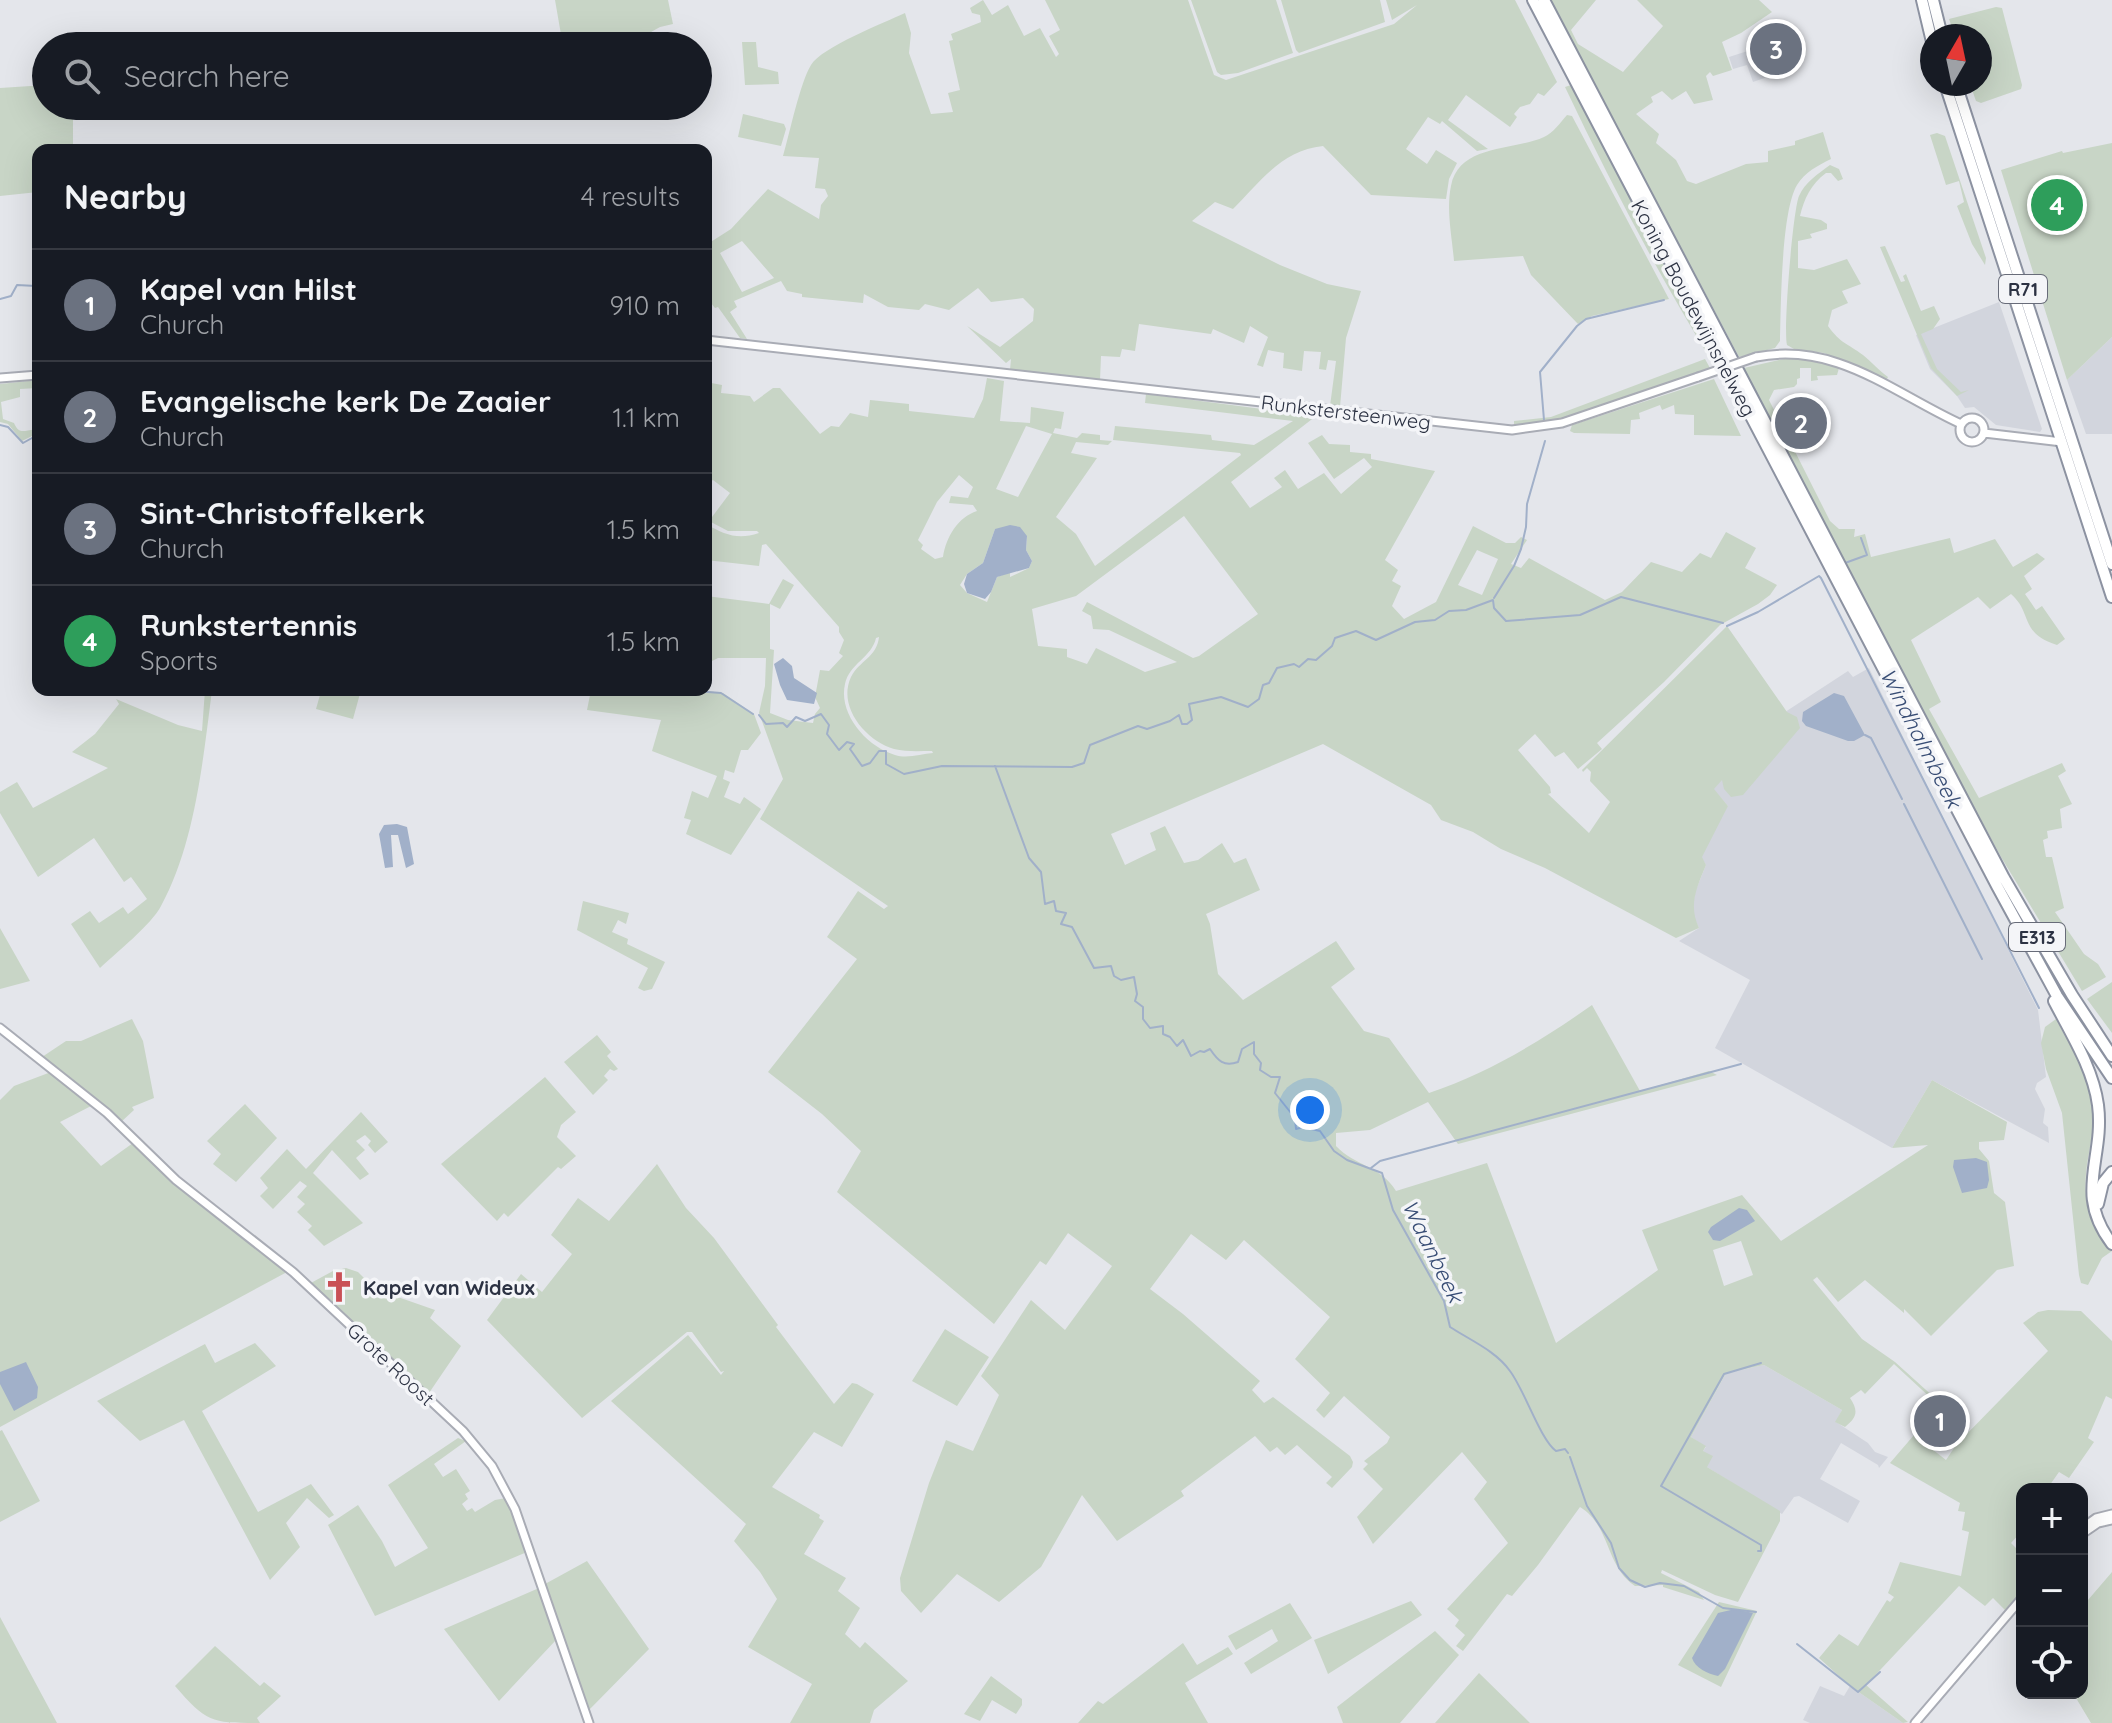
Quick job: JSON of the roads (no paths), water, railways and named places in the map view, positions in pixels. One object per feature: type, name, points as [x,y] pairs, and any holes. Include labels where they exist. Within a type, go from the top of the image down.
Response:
[{"type":"highway","name":"Koning Boudewijnsnelweg","points":[[1533,0],[1989,872],[2057,996],[2112,1078]]},
{"type":"highway","name":"Koning Boudewijnsnelweg","points":[[1544,0],[1996,865],[2072,995],[2112,1056]]},
{"type":"highway","points":[[1922,0],[1928,24]]},
{"type":"highway","points":[[1933,0],[1939,24]]},
{"type":"highway","name":"R71","points":[[1949,96],[2112,564]]},
{"type":"highway","name":"R71","points":[[1960,96],[2112,597]]},
{"type":"highway","points":[[2042,966],[2042,976],[2081,1054],[2095,1091],[2099,1130],[2092,1200],[2099,1225],[2112,1244]]},
{"type":"highway","points":[[2072,995],[2112,1041]]},
{"type":"highway","points":[[2112,1172],[2103,1183],[2098,1202],[2102,1219],[2112,1235]]},
{"type":"street","name":"Runkstersteenweg","points":[[712,341],[1512,430],[1562,423],[1756,357],[1783,354],[1834,360],[1961,424]]},
{"type":"street","points":[[0,378],[32,375]]},
{"type":"street","points":[[1968,418],[1978,418],[1983,424],[1984,433],[1977,441],[1967,441],[1961,435],[1961,424],[1968,418]]},
{"type":"street","points":[[1984,433],[2067,442]]},
{"type":"street","name":"Grote Roost","points":[[0,1028],[107,1113],[176,1180],[293,1272],[478,1448],[492,1466],[515,1509],[589,1723]]},
{"type":"street","points":[[2088,1524],[2112,1514]]},
{"type":"street","points":[[2088,1530],[2098,1523],[2112,1520]]},
{"type":"street","points":[[1915,1723],[2016,1607]]},
{"type":"water","points":[[1010,525],[1020,527],[1027,536],[1026,550],[1032,561],[1029,568],[997,577],[985,599],[967,593],[964,584],[967,574],[983,563],[995,529]]},
{"type":"water","points":[[783,658],[792,666],[794,678],[817,693],[814,704],[787,700],[774,664]]},
{"type":"water","points":[[1834,693],[1844,696],[1865,735],[1848,741],[1806,726],[1802,721],[1803,712]]},
{"type":"water","points":[[384,825],[407,827],[414,864],[406,868],[398,835],[391,835],[393,867],[385,868],[379,834]]},
{"type":"water","points":[[1976,1158],[1987,1162],[1987,1188],[1962,1193],[1953,1167],[1954,1160]]},
{"type":"water","points":[[1739,1208],[1747,1210],[1755,1221],[1720,1241],[1713,1240],[1708,1232],[1711,1227]]},
{"type":"water","points":[[26,1362],[38,1387],[37,1398],[14,1411],[0,1384],[0,1372]]},
{"type":"water","points":[[1735,1609],[1753,1613],[1725,1669],[1718,1676],[1710,1674],[1699,1668],[1692,1658],[1718,1613]]},
{"type":"waterway","points":[[0,299],[11,296],[17,285],[32,286]]},
{"type":"waterway","points":[[1544,420],[1540,372],[1577,326],[1586,319],[1664,300]]},
{"type":"waterway","name":"Waanbeek","points":[[0,425],[8,427],[23,443],[32,438]]},
{"type":"waterway","points":[[1494,598],[1521,549],[1527,504],[1545,441]]},
{"type":"waterway","points":[[1845,563],[1867,555],[1861,538]]},
{"type":"waterway","name":"Windhalmbeek","points":[[1727,626],[1758,612],[1819,576],[1821,578],[2039,1008]]},
{"type":"waterway","name":"Windhalmbeek","points":[[759,715],[766,724],[783,723],[787,727],[796,717],[805,721],[821,714],[829,725],[827,734],[839,750],[847,742],[854,744],[850,749],[862,766],[870,763],[879,751],[886,751],[886,764],[904,774],[942,766],[1072,767],[1084,763],[1090,745],[1138,726],[1147,729],[1179,715],[1182,724],[1187,724],[1192,720],[1189,704],[1221,697],[1248,707],[1259,699],[1263,685],[1269,683],[1277,668],[1294,664],[1299,667],[1308,659],[1316,660],[1332,646],[1335,638],[1356,631],[1376,640],[1415,622],[1435,620],[1449,611],[1466,610],[1493,600],[1494,608],[1506,621],[1580,615],[1621,597],[1723,623]]},
{"type":"waterway","name":"Waanbeek","points":[[712,692],[721,693],[753,714]]},
{"type":"waterway","points":[[1865,735],[1871,738],[1902,799]]},
{"type":"waterway","name":"Waanbeek","points":[[995,766],[1029,858],[1041,872],[1045,904],[1054,901],[1056,911],[1066,913],[1061,924],[1072,927],[1094,968],[1111,966],[1114,976],[1121,980],[1134,977],[1135,1001],[1143,1007],[1143,1019],[1150,1028],[1163,1026],[1163,1034],[1177,1046],[1183,1040],[1191,1056],[1210,1049],[1222,1062],[1229,1064],[1238,1062],[1242,1049],[1254,1042],[1254,1054],[1261,1063],[1260,1070],[1271,1077],[1280,1077],[1275,1093],[1295,1118],[1296,1129],[1303,1127],[1320,1131],[1334,1151],[1347,1160],[1382,1173],[1393,1210],[1444,1301],[1450,1327],[1504,1364],[1516,1380],[1550,1445],[1556,1451],[1565,1449],[1568,1453]]},
{"type":"waterway","points":[[1904,804],[1982,959]]},
{"type":"waterway","points":[[1371,1168],[1380,1161],[1741,1064]]},
{"type":"waterway","points":[[1758,1551],[1761,1551],[1761,1545],[1661,1486],[1724,1374],[1761,1363]]},
{"type":"waterway","name":"Waanbeek","points":[[1570,1457],[1587,1506],[1611,1543],[1619,1568],[1630,1580],[1645,1587],[1660,1583],[1684,1586],[1723,1608],[1756,1612]]},
{"type":"waterway","name":"Waanbeek","points":[[1797,1644],[1858,1692],[1880,1672]]},
{"type":"place","name":"Sint-Christoffelkerk","points":[[1776,49]]},
{"type":"place","name":"Runkstertennis","points":[[2057,205]]},
{"type":"place","name":"Evangelische kerk De Zaaier","points":[[1801,423]]},
{"type":"place","name":"Kapel van Wideux","points":[[339,1287]]},
{"type":"place","name":"Kapel van Hilst","points":[[1940,1421]]}]
